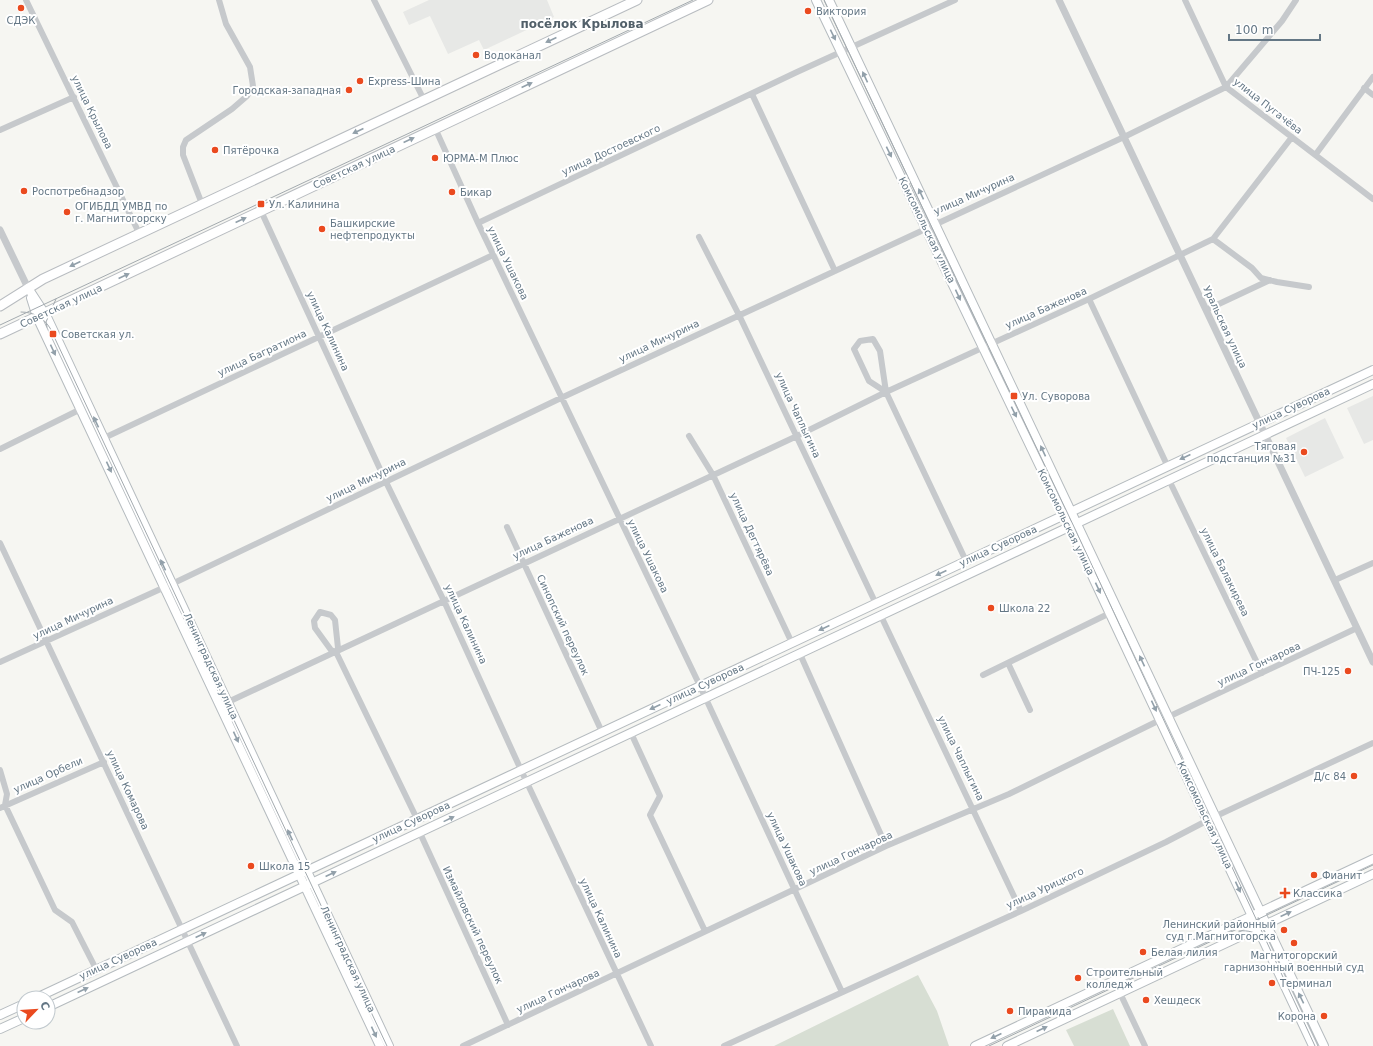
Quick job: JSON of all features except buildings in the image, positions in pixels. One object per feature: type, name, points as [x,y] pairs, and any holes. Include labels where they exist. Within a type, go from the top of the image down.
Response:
[{"type":"main road","points":[[0,306],[28,288],[139,234],[637,0]]},
{"type":"main road","name":"Советская улица","points":[[0,334],[708,0]]},
{"type":"main road","name":"Комсомольская улица","points":[[816,0],[1110,613],[1164,719]]},
{"type":"main road","name":"Комсомольская улица","points":[[829,0],[1071,511],[1164,719],[1255,914],[1324,1046]]},
{"type":"main road","name":"Ленинградская улица","points":[[28,288],[104,438],[169,585],[303,873],[380,1046]]},
{"type":"main road","name":"Ленинградская улица","points":[[41,315],[81,410],[228,702],[303,873]]},
{"type":"main road","name":"улица Суворова","points":[[53,990],[876,604],[1167,465],[1373,370]]},
{"type":"main road","name":"улица Суворова","points":[[56,1003],[1373,384]]},
{"type":"main road","points":[[975,1046],[1373,859]]},
{"type":"main road","points":[[1007,1046],[1373,874]]},
{"type":"main road","name":"Ленинградская улица","points":[[308,884],[389,1046]]},
{"type":"main road","name":"Комсомольская улица","points":[[1261,926],[1313,1046]]},
{"type":"main road","points":[[8,1025],[2,1014],[16,1008]]},
{"type":"main road","points":[[0,1029],[16,1022]]},
{"type":"street","name":"улица Крылова","points":[[26,0],[139,234]]},
{"type":"street","points":[[202,204],[183,155],[183,147],[186,140],[232,109],[247,96],[253,86],[250,67],[226,24],[219,0]]},
{"type":"street","points":[[374,0],[424,100]]},
{"type":"street","name":"улица Достоевского","points":[[478,223],[955,0]]},
{"type":"street","name":"Уральская улица","points":[[1060,0],[1259,423],[1336,580],[1373,662]]},
{"type":"street","name":"улица Пугачёва","points":[[1185,0],[1226,87],[1316,154],[1373,199]]},
{"type":"street","name":"улица Мичурина","points":[[0,662],[169,585],[561,398],[935,223],[1124,137],[1226,87],[1282,21],[1296,0]]},
{"type":"street","points":[[1316,154],[1373,77]]},
{"type":"street","points":[[1364,88],[1373,95]]},
{"type":"street","points":[[752,94],[835,271]]},
{"type":"street","points":[[0,130],[74,97]]},
{"type":"street","name":"улица Ушакова","points":[[435,128],[493,255],[706,698],[842,992]]},
{"type":"street","name":"улица Баженова","points":[[228,702],[797,436],[886,392],[1089,299],[1213,239],[1292,137]]},
{"type":"street","name":"улица Калинина","points":[[261,211],[386,482],[444,601],[526,781],[651,1046]]},
{"type":"street","name":"Ленинградская улица","points":[[0,230],[28,288]]},
{"type":"street","name":"улица Чаплыгина","points":[[699,237],[739,315],[876,604]]},
{"type":"street","points":[[1213,239],[1252,268],[1261,278],[1309,287]]},
{"type":"street","name":"улица Багратиона","points":[[104,438],[493,255]]},
{"type":"street","points":[[1206,310],[1270,280]]},
{"type":"street","points":[[1089,299],[1167,465]]},
{"type":"street","points":[[886,392],[869,381],[854,349],[860,341],[873,339],[880,351],[886,392],[966,561]]},
{"type":"street","points":[[0,449],[81,410]]},
{"type":"street","name":"улица Дегтярёва","points":[[689,436],[713,475],[792,643]]},
{"type":"street","name":"улица Балакирева","points":[[1169,480],[1262,673]]},
{"type":"street","name":"Синопский переулок","points":[[507,527],[602,732]]},
{"type":"street","name":"улица Комарова","points":[[0,543],[237,1046]]},
{"type":"street","points":[[1336,580],[1373,563]]},
{"type":"street","points":[[336,652],[338,648],[334,620],[331,614],[320,612],[314,621],[315,628],[331,650],[336,652],[417,819]]},
{"type":"street","points":[[983,675],[1110,613]]},
{"type":"street","name":"улица Чаплыгина","points":[[881,616],[1022,910]]},
{"type":"street","name":"улица Гончарова","points":[[463,1046],[617,975],[705,931],[886,846],[975,810],[1358,628]]},
{"type":"street","points":[[800,654],[886,846]]},
{"type":"street","points":[[1008,663],[1030,710]]},
{"type":"street","points":[[631,733],[660,796],[650,815],[705,931]]},
{"type":"street","name":"улица Урицкого","points":[[724,1046],[1022,910],[1373,743]]},
{"type":"street","name":"улица Орбели","points":[[2,807],[104,762]]},
{"type":"street","points":[[0,770],[7,794],[2,807],[55,910],[72,922],[96,969]]},
{"type":"street","name":"Измайловский переулок","points":[[420,833],[508,1025]]},
{"type":"street","points":[[1120,993],[1145,1046]]},
{"type":"shaded area","points":[[429,0],[547,0],[554,17],[484,50],[479,40],[448,54],[430,16],[409,25],[403,12]]},
{"type":"shaded area","points":[[1373,396],[1373,440],[1364,444],[1347,408]]},
{"type":"shaded area","points":[[1325,418],[1344,458],[1305,477],[1286,438]]},
{"type":"shaded area","points":[[918,975],[937,1011],[949,1046],[774,1046]]},
{"type":"shaded area","points":[[1113,1009],[1130,1046],[1074,1046],[1066,1030]]},
{"type":"tram line","points":[[0,325],[693,0]]},
{"type":"tram line","points":[[824,0],[1076,531],[1315,1046]]},
{"type":"tram line","points":[[47,327],[46,322],[56,299]]},
{"type":"tram line","points":[[21,312],[30,313],[37,316],[50,328],[387,1046]]},
{"type":"tram line","points":[[989,1046],[1373,865]]},
{"type":"tram line","points":[[1239,931],[1252,932],[1264,940]]},
{"type":"place","name":"СДЭК","points":[[21,8]]},
{"type":"place","name":"Виктория","points":[[808,11]]},
{"type":"place","name":"Водоканал","points":[[476,55]]},
{"type":"place","name":"Express-Шина","points":[[360,81]]},
{"type":"place","name":"Городская-западная","points":[[349,90]]},
{"type":"place","name":"Пятёрочка","points":[[215,150]]},
{"type":"place","name":"ЮРМА-М Плюс","points":[[435,158]]},
{"type":"place","name":"Роспотребнадзор","points":[[24,191]]},
{"type":"place","name":"Бикар","points":[[452,192]]},
{"type":"place","name":"Ул. Калинина","points":[[261,204]]},
{"type":"place","name":"ОГИБДД УМВД по г. Магнитогорску","points":[[67,212]]},
{"type":"place","name":"Башкирские нефтепродукты","points":[[322,229]]},
{"type":"place","name":"Советская ул.","points":[[53,334]]},
{"type":"place","name":"Ул. Суворова","points":[[1014,396]]},
{"type":"place","name":"Тяговая подстанция №31","points":[[1304,452]]},
{"type":"place","name":"Школа 22","points":[[991,608]]},
{"type":"place","name":"ПЧ-125","points":[[1348,671]]},
{"type":"place","name":"Д/с 84","points":[[1354,776]]},
{"type":"place","name":"Школа 15","points":[[251,866]]},
{"type":"place","name":"Фианит","points":[[1314,875]]},
{"type":"place","name":"Классика","points":[[1285,893]]},
{"type":"place","name":"Ленинский районный суд г.Магнитогорска","points":[[1284,930]]},
{"type":"place","name":"Магнитогорский гарнизонный военный суд","points":[[1294,943]]},
{"type":"place","name":"Белая лилия","points":[[1143,952]]},
{"type":"place","name":"Строительный колледж","points":[[1078,978]]},
{"type":"place","name":"Терминал","points":[[1272,983]]},
{"type":"place","name":"Хешдеск","points":[[1146,1000]]},
{"type":"place","name":"Пирамида","points":[[1010,1011]]},
{"type":"place","name":"Корона","points":[[1324,1016]]},
{"type":"district","name":"посёлок Крылова","points":[[582,24]]}]
